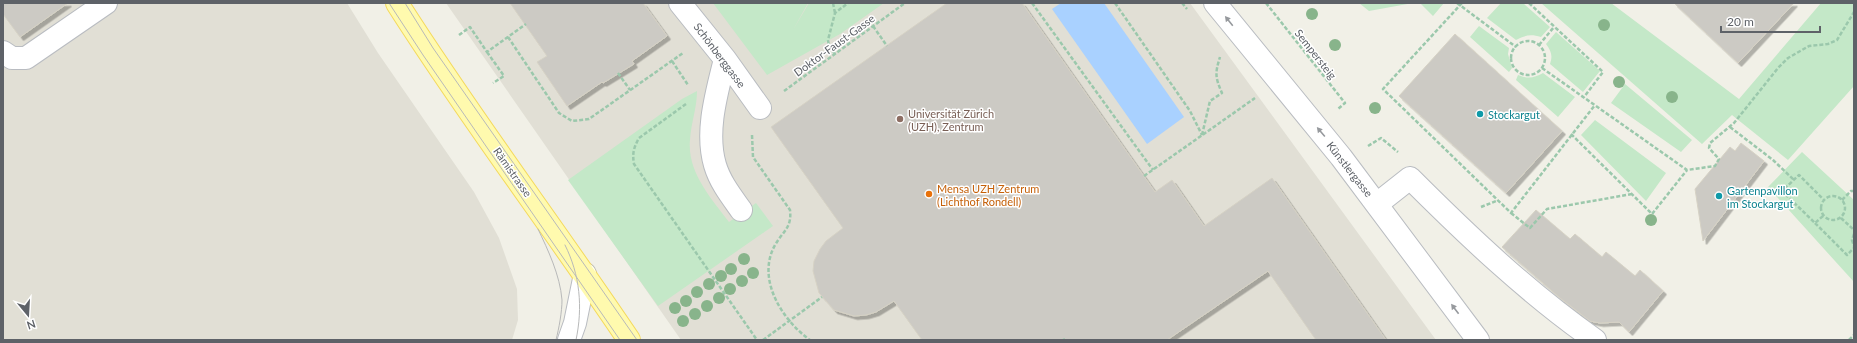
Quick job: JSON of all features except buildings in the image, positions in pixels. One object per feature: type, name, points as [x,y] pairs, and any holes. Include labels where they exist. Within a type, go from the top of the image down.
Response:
[{"type":"main road","name":"Rämistrasse","points":[[397,3],[428,52],[629,340]]},
{"type":"street","points":[[3,52],[12,58],[26,58],[106,3]]},
{"type":"street","name":"Schönberggasse","points":[[680,3],[725,59],[760,108]]},
{"type":"street","name":"Künstlergasse","points":[[1215,3],[1377,204],[1478,340]]},
{"type":"street","points":[[725,59],[716,95],[711,144],[715,165],[721,181],[741,210]]},
{"type":"street","points":[[1377,204],[1410,178],[1456,224],[1560,315],[1595,340]]},
{"type":"street","points":[[569,340],[575,323],[584,274]]},
{"type":"path","points":[[833,3],[835,13],[828,40],[829,46],[835,54]]},
{"type":"path","points":[[835,13],[848,3]]},
{"type":"path","points":[[1032,3],[1153,170]]},
{"type":"path","points":[[1115,3],[1190,111],[1202,135]]},
{"type":"path","name":"Sempersteig","points":[[1266,3],[1345,103],[1333,113]]},
{"type":"path","points":[[1457,3],[1461,4],[1516,47]]},
{"type":"path","points":[[1529,3],[1603,72],[1584,97]]},
{"type":"path","name":"Doktor-Faust-Gasse","points":[[791,86],[903,4]]},
{"type":"path","points":[[1461,4],[1383,89],[1496,201],[1530,228],[1547,209],[1632,194]]},
{"type":"path","points":[[1571,134],[1652,214],[1687,170],[1714,166],[1719,159],[1709,148],[1710,143],[1730,127],[1788,58],[1810,46],[1828,44],[1837,40],[1854,12]]},
{"type":"path","points":[[487,52],[526,24]]},
{"type":"path","points":[[873,26],[887,46]]},
{"type":"path","points":[[459,34],[470,27],[504,76],[493,84]]},
{"type":"path","points":[[1539,45],[1554,27]]},
{"type":"path","points":[[508,37],[560,113],[572,121],[589,119],[706,37]]},
{"type":"path","points":[[1529,41],[1539,45],[1545,54],[1545,60],[1542,68],[1535,74],[1529,75],[1517,71],[1511,61],[1511,55],[1516,47],[1522,42],[1529,41]]},
{"type":"path","points":[[1202,135],[1210,101],[1222,93],[1216,80],[1216,72],[1220,57]]},
{"type":"path","points":[[672,61],[690,90]]},
{"type":"path","points":[[1542,68],[1687,170]]},
{"type":"path","points":[[618,73],[630,90]]},
{"type":"path","points":[[1144,176],[1253,99]]},
{"type":"path","points":[[688,102],[639,138],[634,146],[632,155],[634,164],[757,340]]},
{"type":"path","points":[[1510,213],[1595,105]]},
{"type":"path","points":[[760,108],[752,134],[753,156],[790,210],[791,219],[788,227],[775,245],[769,263],[771,288],[778,304],[789,321],[799,332],[810,340]]},
{"type":"path","points":[[1730,127],[1773,160],[1794,180]]},
{"type":"path","points":[[1362,149],[1381,138],[1394,149]]},
{"type":"path","points":[[1824,200],[1799,175],[1782,191],[1847,255],[1854,247],[1852,240],[1854,234]]},
{"type":"path","points":[[1842,200],[1851,191],[1854,191]]},
{"type":"path","points":[[1832,196],[1840,197],[1842,200],[1846,210],[1841,218],[1830,220],[1823,216],[1821,208],[1824,200],[1832,196]]},
{"type":"path","points":[[1481,207],[1496,201]]},
{"type":"path","points":[[1815,224],[1823,216]]},
{"type":"path","points":[[1841,218],[1854,230]]},
{"type":"path","points":[[763,340],[822,297]]},
{"type":"path","points":[[1849,340],[1854,335]]},
{"type":"shaded area","points":[[3,3],[347,3],[378,53],[474,192],[499,238],[517,289],[518,320],[512,340],[3,340]]},
{"type":"shaded area","name":"Universität Zürich (UZH), Zentrum","points":[[446,3],[1190,3],[1436,340],[681,340]]},
{"type":"green space","points":[[713,3],[808,3],[793,30],[809,3],[884,3],[840,34],[767,75]]},
{"type":"green space","points":[[1359,3],[1413,3],[1369,11]]},
{"type":"green space","points":[[1420,3],[1444,3],[1433,16]]},
{"type":"green space","points":[[1501,3],[1523,3],[1550,27],[1541,37],[1528,36],[1516,40],[1487,18]]},
{"type":"green space","points":[[1541,3],[1611,3],[1739,99],[1821,3],[1854,3],[1854,86],[1788,160],[1732,115],[1702,144]]},
{"type":"green space","points":[[1479,26],[1509,48],[1508,54],[1512,68],[1509,72],[1470,37]]},
{"type":"green space","points":[[1556,32],[1600,71],[1583,92],[1550,64],[1551,53],[1546,44]]},
{"type":"green space","points":[[1543,73],[1575,97],[1558,117],[1516,80],[1518,75],[1531,77]]},
{"type":"green space","points":[[1625,84],[1692,140],[1681,152],[1611,103]]},
{"type":"green space","points":[[697,91],[690,140],[690,152],[696,174],[708,194],[729,222],[756,203],[773,226],[658,306],[568,180],[682,99]]},
{"type":"green space","points":[[1595,120],[1666,173],[1646,201],[1581,135]]},
{"type":"green space","points":[[1802,152],[1854,200],[1854,282],[1768,187]]},
{"type":"water","points":[[1061,3],[1104,3],[1184,117],[1147,144],[1052,9]]},
{"type":"tram line","points":[[389,3],[423,55],[620,340]]},
{"type":"tram line","points":[[405,3],[433,48],[637,340]]},
{"type":"tram line","points":[[538,229],[553,263],[561,291],[561,310],[556,340]]},
{"type":"tram line","points":[[565,245],[574,268],[579,291],[580,303],[576,340]]},
{"type":"place","name":"Stockargut","points":[[1480,114]]},
{"type":"place","name":"Universität Zürich (UZH), Zentrum","points":[[900,119]]},
{"type":"place","name":"Mensa UZH Zentrum (Lichthof Rondell)","points":[[929,194]]},
{"type":"place","name":"Gartenpavillon im Stockargut","points":[[1719,196]]}]
